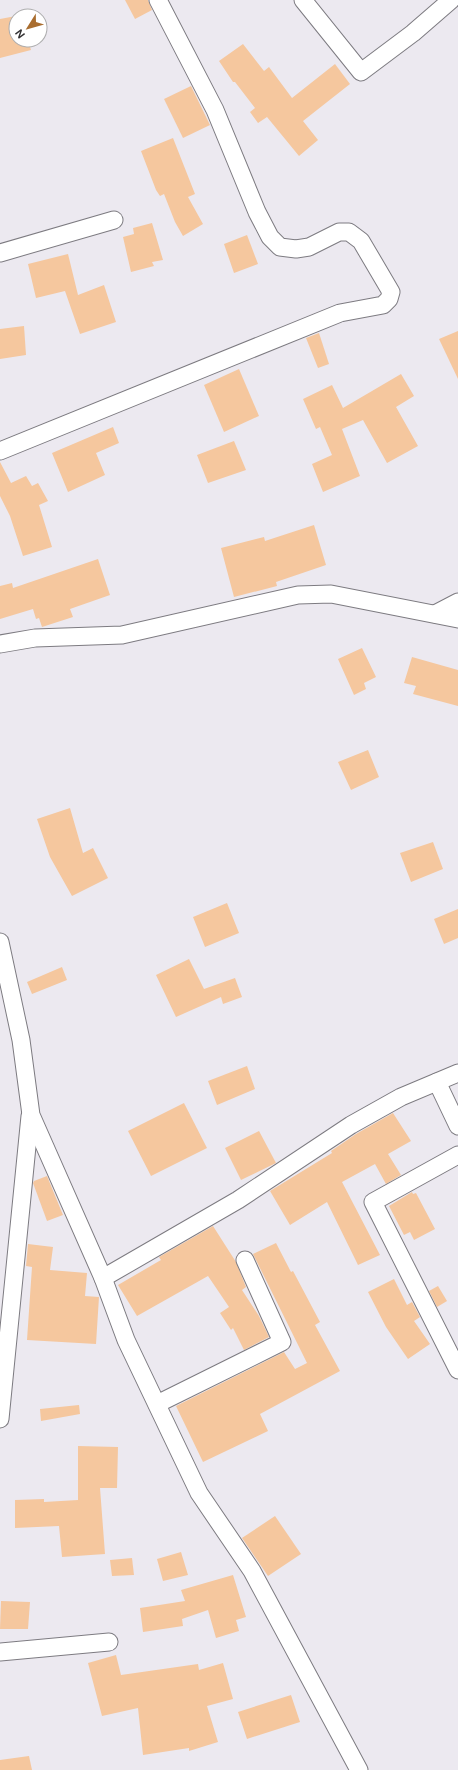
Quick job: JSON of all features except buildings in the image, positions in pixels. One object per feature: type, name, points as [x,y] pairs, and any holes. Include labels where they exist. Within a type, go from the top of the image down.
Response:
[{"type":"street","points":[[0,452],[340,313],[383,305],[389,299],[391,292],[373,261],[361,242],[349,232],[340,232],[309,247],[296,249],[280,247],[270,237],[215,110],[158,0]]},
{"type":"street","points":[[303,0],[361,72],[413,32],[451,0]]},
{"type":"street","points":[[0,253],[114,220]]},
{"type":"street","points":[[0,644],[35,638],[122,635],[298,595],[332,594],[458,619]]},
{"type":"street","points":[[434,614],[458,602]]},
{"type":"street","points":[[0,942],[21,1040],[31,1115],[0,1419]]},
{"type":"street","points":[[103,1278],[238,1200],[351,1125],[401,1097],[458,1073]]},
{"type":"street","points":[[437,1082],[458,1126]]},
{"type":"street","points":[[31,1115],[103,1278],[126,1340],[199,1493],[252,1571],[359,1770]]},
{"type":"street","points":[[458,1155],[373,1202],[458,1370]]},
{"type":"street","points":[[157,1404],[282,1342],[245,1260]]},
{"type":"street","points":[[0,1652],[108,1642]]}]
